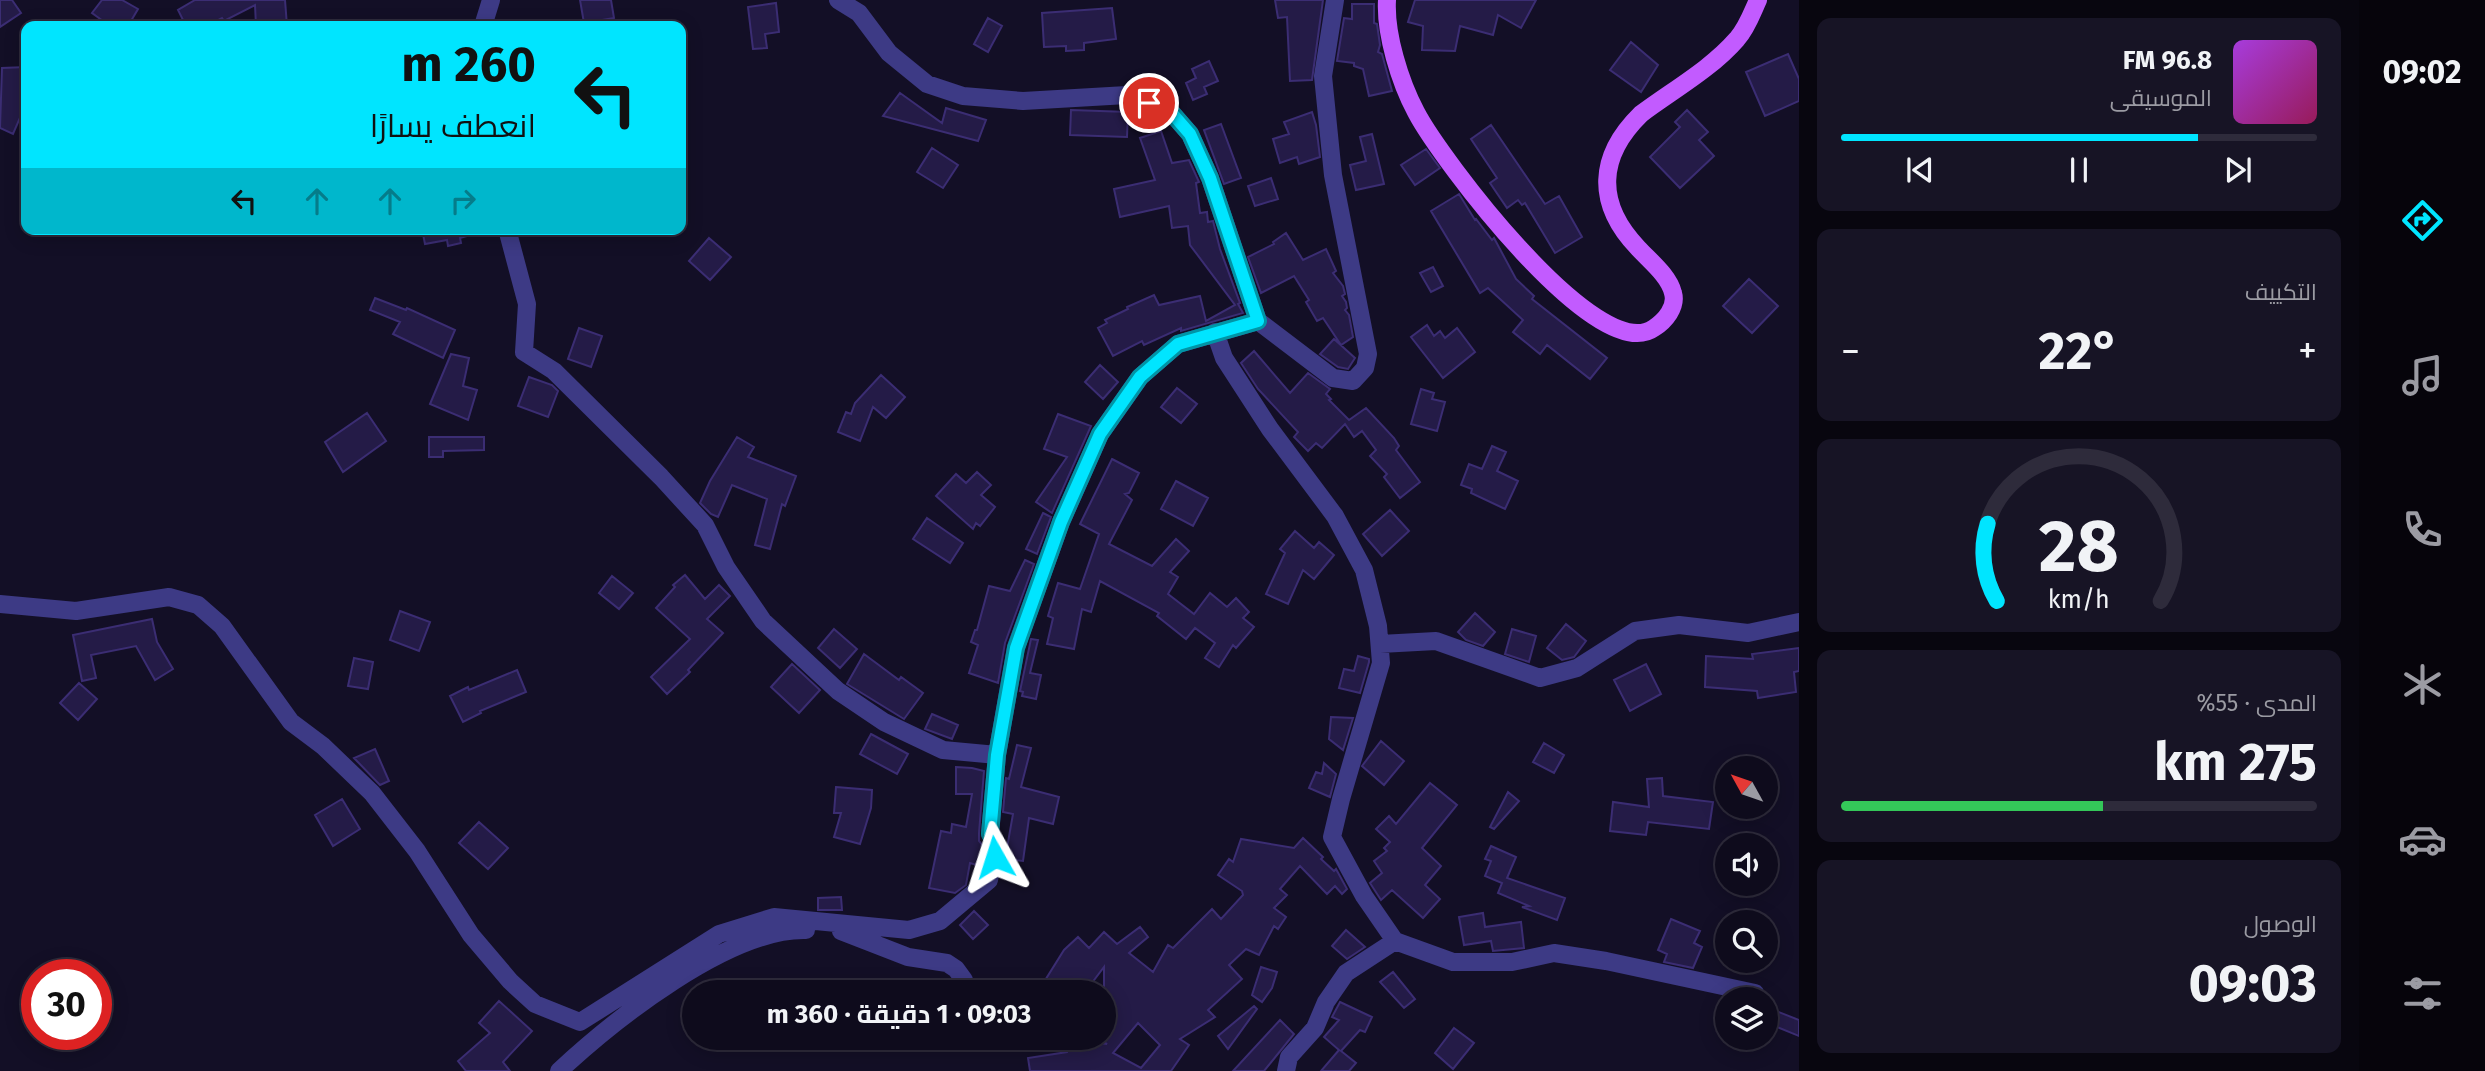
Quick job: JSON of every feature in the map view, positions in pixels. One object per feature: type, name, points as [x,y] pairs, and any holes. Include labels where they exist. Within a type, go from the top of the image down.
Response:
[{"type":"main road","points":[[1387,0],[1388,24],[1403,84],[1417,114],[1482,207],[1546,276],[1581,306],[1618,330],[1643,335],[1667,316],[1674,299],[1673,291],[1667,280],[1635,246],[1618,218],[1607,188],[1611,153],[1630,125],[1642,114],[1720,56],[1738,38],[1758,0]]},
{"type":"street","points":[[485,21],[491,0]]},
{"type":"street","points":[[838,0],[859,13],[889,53],[927,84],[963,96],[1023,101],[1127,95],[1170,111],[1190,134],[1210,178],[1258,321],[1333,378],[1353,381],[1364,368],[1368,354],[1333,175],[1323,76],[1335,0]]},
{"type":"street","points":[[509,235],[527,304],[524,352],[554,371],[572,388],[705,525],[726,567],[762,621],[838,691],[884,722],[943,750],[997,755]]},
{"type":"street","points":[[0,604],[76,611],[169,597],[198,605],[222,626],[291,722],[323,746],[372,793],[417,851],[471,934],[510,981],[536,1004],[580,1022],[719,934],[774,918],[909,930],[940,921],[989,880],[996,845],[990,834],[997,755],[1016,648],[1061,522],[1100,434],[1140,377],[1178,344],[1258,321]]},
{"type":"street","points":[[1215,332],[1224,358],[1270,429],[1335,516],[1364,570],[1378,626],[1381,663],[1332,837],[1364,895],[1395,941],[1453,962],[1512,962],[1554,953],[1606,961],[1727,987]]},
{"type":"street","points":[[1380,644],[1436,641],[1540,678],[1577,668],[1635,631],[1679,625],[1748,633],[1799,622]]},
{"type":"street","points":[[559,1071],[586,1046],[685,972],[752,941],[789,930],[845,931],[908,957],[947,963],[956,969],[964,980]]},
{"type":"street","points":[[1286,1071],[1289,1057],[1315,1028],[1326,1002],[1346,973],[1395,941]]},
{"type":"building","points":[[0,0],[12,0],[21,13],[0,27]]},
{"type":"building","points":[[102,0],[122,0],[138,9],[131,21],[103,21],[92,13]]},
{"type":"building","points":[[195,0],[285,0],[287,21],[256,21],[255,5],[224,21],[222,18],[216,21],[184,21],[178,10]]},
{"type":"building","points":[[580,0],[611,0],[614,18],[584,21]]},
{"type":"building","points":[[1275,0],[1323,0],[1312,80],[1290,81],[1287,17],[1278,18]]},
{"type":"building","points":[[1415,0],[1536,0],[1521,28],[1498,15],[1493,35],[1460,26],[1455,51],[1422,50],[1423,26],[1408,22]]},
{"type":"building","points":[[776,3],[779,32],[765,34],[767,48],[753,49],[748,7]]},
{"type":"building","points":[[1352,4],[1374,4],[1374,23],[1377,24],[1380,45],[1378,52],[1382,54],[1392,91],[1369,96],[1363,69],[1354,66],[1354,63],[1337,61],[1344,18],[1352,19]]},
{"type":"building","points":[[1112,8],[1116,39],[1084,43],[1084,50],[1066,51],[1066,46],[1044,47],[1042,13]]},
{"type":"building","points":[[988,18],[1002,26],[988,52],[974,44]]},
{"type":"building","points":[[1631,42],[1658,65],[1641,92],[1610,70]]},
{"type":"building","points":[[1788,54],[1799,79],[1799,101],[1765,116],[1746,72]]},
{"type":"building","points":[[1209,61],[1218,81],[1204,87],[1207,94],[1193,100],[1186,83],[1196,78],[1192,69]]},
{"type":"building","points":[[21,67],[21,115],[13,134],[0,128],[2,68]]},
{"type":"building","points":[[900,93],[942,123],[946,108],[986,120],[978,141],[883,116]]},
{"type":"building","points":[[1071,110],[1128,112],[1127,137],[1070,135]]},
{"type":"building","points":[[1687,110],[1708,132],[1699,140],[1714,156],[1680,188],[1650,157],[1680,127],[1675,122]]},
{"type":"building","points":[[1312,112],[1320,157],[1299,164],[1297,157],[1280,163],[1273,139],[1289,134],[1284,122]]},
{"type":"building","points":[[1221,124],[1241,178],[1224,184],[1204,130]]},
{"type":"building","points":[[1491,125],[1545,204],[1559,196],[1582,237],[1555,253],[1525,203],[1522,205],[1518,200],[1507,208],[1490,183],[1497,178],[1471,139]]},
{"type":"building","points":[[1161,131],[1172,163],[1189,160],[1199,182],[1196,183],[1200,213],[1207,212],[1208,222],[1213,221],[1243,313],[1181,331],[1181,328],[1144,345],[1142,341],[1113,356],[1098,328],[1107,323],[1105,320],[1128,309],[1127,307],[1154,295],[1159,305],[1200,296],[1206,321],[1235,305],[1190,245],[1188,226],[1172,228],[1169,206],[1120,217],[1114,189],[1155,180],[1140,138]]},
{"type":"building","points":[[1372,134],[1384,184],[1356,190],[1350,165],[1366,161],[1360,137]]},
{"type":"building","points":[[932,148],[958,165],[943,188],[917,172]]},
{"type":"building","points":[[1426,149],[1440,168],[1415,185],[1401,165]]},
{"type":"building","points":[[1271,178],[1278,199],[1255,206],[1248,186]]},
{"type":"building","points":[[1459,194],[1475,220],[1492,240],[1494,238],[1516,279],[1534,296],[1532,299],[1607,358],[1590,379],[1547,345],[1540,354],[1513,332],[1523,320],[1488,288],[1480,293],[1431,211]]},
{"type":"building","points":[[1286,233],[1303,260],[1326,249],[1336,271],[1333,273],[1343,286],[1345,294],[1342,296],[1346,302],[1345,310],[1349,315],[1353,337],[1341,345],[1323,318],[1317,321],[1306,302],[1309,300],[1294,276],[1261,293],[1248,257],[1274,244],[1273,242]]},
{"type":"building","points":[[423,235],[467,235],[460,238],[461,243],[448,246],[447,240],[425,244]]},
{"type":"building","points":[[709,238],[731,257],[710,280],[689,261]]},
{"type":"building","points":[[1433,267],[1443,286],[1431,292],[1420,273]]},
{"type":"building","points":[[1749,279],[1778,306],[1752,333],[1723,306]]},
{"type":"building","points":[[375,298],[406,310],[407,308],[455,330],[443,358],[393,334],[400,322],[370,310]]},
{"type":"building","points":[[1427,325],[1434,336],[1440,331],[1445,338],[1457,328],[1475,352],[1443,378],[1411,337]]},
{"type":"building","points":[[579,328],[602,336],[591,367],[568,359]]},
{"type":"building","points":[[1334,339],[1355,358],[1348,369],[1338,367],[1320,354]]},
{"type":"building","points":[[1254,351],[1290,393],[1308,373],[1330,389],[1326,394],[1331,399],[1329,400],[1349,420],[1366,408],[1394,438],[1399,446],[1396,450],[1420,482],[1400,498],[1384,477],[1387,474],[1370,456],[1376,450],[1362,431],[1354,437],[1345,424],[1322,448],[1316,443],[1308,451],[1294,437],[1298,432],[1258,389],[1241,363]]},
{"type":"building","points":[[451,354],[469,358],[463,386],[477,390],[468,420],[430,404]]},
{"type":"building","points":[[1100,365],[1118,382],[1103,399],[1085,382]]},
{"type":"building","points":[[881,375],[905,397],[886,418],[873,407],[860,441],[838,432],[846,412],[851,414],[855,403]]},
{"type":"building","points":[[529,377],[552,385],[558,391],[548,417],[518,406]]},
{"type":"building","points":[[1177,388],[1197,404],[1181,423],[1161,407]]},
{"type":"building","points":[[1421,389],[1434,393],[1432,399],[1445,402],[1437,431],[1411,424]]},
{"type":"building","points":[[367,413],[386,441],[343,472],[325,442]]},
{"type":"building","points":[[1058,414],[1091,426],[1052,513],[1036,502],[1067,457],[1044,449]]},
{"type":"building","points":[[429,437],[484,437],[484,450],[443,451],[443,457],[429,457]]},
{"type":"building","points":[[737,437],[754,447],[748,457],[796,476],[785,506],[782,504],[770,549],[755,545],[767,499],[732,485],[718,517],[700,503]]},
{"type":"building","points":[[1492,446],[1506,452],[1497,471],[1518,481],[1505,509],[1471,493],[1472,489],[1461,485],[1469,464],[1482,469]]},
{"type":"building","points":[[1112,459],[1139,473],[1129,493],[1125,494],[1132,500],[1109,544],[1152,566],[1176,539],[1189,551],[1170,572],[1178,577],[1168,594],[1194,614],[1210,593],[1227,607],[1236,598],[1249,612],[1243,618],[1254,627],[1236,648],[1233,645],[1219,667],[1205,658],[1215,643],[1195,628],[1186,639],[1157,616],[1159,613],[1100,581],[1091,612],[1082,609],[1074,649],[1047,644],[1053,618],[1048,616],[1058,583],[1080,589],[1099,534],[1080,524]]},
{"type":"building","points":[[977,472],[991,485],[981,495],[995,507],[980,526],[976,523],[973,529],[936,496],[956,474],[966,483]]},
{"type":"building","points":[[1176,481],[1208,498],[1193,526],[1161,509]]},
{"type":"building","points":[[1390,510],[1409,531],[1382,556],[1363,534]]},
{"type":"building","points":[[1043,513],[1051,517],[1037,554],[1026,549]]},
{"type":"building","points":[[927,518],[963,543],[950,563],[913,539]]},
{"type":"building","points":[[1295,531],[1314,548],[1319,542],[1334,555],[1314,579],[1303,570],[1288,604],[1266,594],[1285,553],[1280,549]]},
{"type":"building","points":[[1025,560],[1034,564],[1005,643],[998,683],[969,673],[978,645],[971,642],[989,586],[1010,591]]},
{"type":"building","points":[[685,575],[705,599],[719,585],[730,596],[707,619],[723,633],[667,694],[651,677],[690,639],[656,608],[675,587],[673,585]]},
{"type":"building","points":[[612,576],[633,593],[619,609],[599,593]]},
{"type":"building","points":[[400,611],[430,622],[419,651],[390,640]]},
{"type":"building","points":[[1475,613],[1495,632],[1483,646],[1466,640],[1458,632]]},
{"type":"building","points":[[152,619],[157,642],[173,669],[155,680],[136,646],[91,655],[96,678],[82,681],[73,635]]},
{"type":"building","points":[[1566,624],[1586,641],[1574,657],[1562,660],[1547,648]]},
{"type":"building","points":[[834,629],[857,649],[840,668],[818,648]]},
{"type":"building","points":[[1512,629],[1536,636],[1529,662],[1505,654]]},
{"type":"building","points":[[1031,639],[1038,640],[1030,673],[1041,675],[1036,699],[1022,696],[1023,692],[1020,691]]},
{"type":"building","points":[[1799,648],[1799,671],[1794,672],[1796,692],[1758,698],[1757,691],[1705,687],[1706,656],[1753,659],[1752,654]]},
{"type":"building","points":[[864,654],[899,680],[901,677],[923,693],[904,719],[847,684]]},
{"type":"building","points":[[1358,656],[1369,659],[1360,693],[1339,688],[1344,669],[1354,671]]},
{"type":"building","points":[[354,658],[373,662],[368,689],[348,686]]},
{"type":"building","points":[[792,664],[820,690],[799,713],[771,687]]},
{"type":"building","points":[[1646,664],[1661,694],[1630,711],[1614,680]]},
{"type":"building","points":[[517,670],[526,692],[480,711],[481,713],[463,722],[450,696]]},
{"type":"building","points":[[79,683],[97,699],[78,720],[60,703]]},
{"type":"building","points":[[932,714],[958,725],[952,739],[925,729]]},
{"type":"building","points":[[1331,717],[1353,718],[1343,750],[1329,739]]},
{"type":"building","points":[[871,734],[908,754],[897,774],[860,754]]},
{"type":"building","points":[[1381,741],[1404,761],[1384,785],[1362,766]]},
{"type":"building","points":[[1544,743],[1564,755],[1554,773],[1533,762]]},
{"type":"building","points":[[1017,745],[1031,748],[1021,787],[1059,797],[1053,824],[1029,818],[1023,861],[1005,859],[1013,814],[1003,812],[1006,778],[1009,779]]},
{"type":"building","points":[[375,749],[389,781],[380,785],[354,758]]},
{"type":"building","points":[[1324,763],[1336,774],[1330,797],[1309,788],[1316,772],[1322,774]]},
{"type":"building","points":[[956,767],[984,771],[979,841],[984,847],[980,866],[970,863],[966,885],[955,893],[929,888],[941,831],[951,833],[952,824],[966,827],[972,794],[956,794]]},
{"type":"building","points":[[1662,778],[1663,796],[1713,802],[1709,829],[1648,822],[1646,835],[1610,831],[1613,802],[1649,807],[1647,779]]},
{"type":"building","points":[[1430,783],[1457,805],[1422,848],[1441,866],[1425,885],[1440,899],[1423,918],[1392,890],[1381,900],[1370,883],[1382,873],[1374,861],[1387,851],[1384,848],[1390,842],[1376,829],[1389,816],[1396,824]]},
{"type":"building","points":[[836,787],[872,790],[871,808],[860,844],[834,837],[841,813],[834,813]]},
{"type":"building","points":[[1508,792],[1519,801],[1494,829],[1490,827]]},
{"type":"building","points":[[342,799],[360,829],[333,846],[315,815]]},
{"type":"building","points":[[479,822],[508,848],[488,869],[459,843]]},
{"type":"building","points":[[1303,838],[1323,857],[1321,859],[1334,871],[1336,869],[1347,889],[1342,894],[1335,886],[1327,894],[1300,866],[1280,889],[1287,895],[1274,908],[1286,917],[1278,929],[1274,926],[1259,955],[1246,949],[1229,965],[1242,979],[1208,1010],[1215,1017],[1180,1039],[1189,1045],[1171,1071],[1030,1071],[1028,1058],[1067,1050],[1116,1050],[1113,1053],[1141,1068],[1160,1045],[1138,1023],[1116,1049],[1116,980],[1104,980],[1104,967],[1094,980],[1045,980],[1064,950],[1078,937],[1089,948],[1104,932],[1117,944],[1140,927],[1148,937],[1129,953],[1153,972],[1168,945],[1173,948],[1212,909],[1221,919],[1243,895],[1242,891],[1218,875],[1229,859],[1233,862],[1241,839],[1294,848]]},
{"type":"building","points":[[1491,846],[1516,857],[1507,878],[1565,898],[1557,920],[1522,907],[1529,906],[1498,893],[1502,883],[1485,876],[1491,861],[1485,859]]},
{"type":"building","points":[[841,897],[842,910],[818,910],[818,898]]},
{"type":"building","points":[[974,911],[988,925],[973,939],[960,925]]},
{"type":"building","points":[[1483,913],[1485,927],[1521,922],[1524,948],[1493,951],[1491,941],[1464,945],[1459,917]]},
{"type":"building","points":[[1671,919],[1700,931],[1694,943],[1702,947],[1693,968],[1664,962],[1667,954],[1658,950]]},
{"type":"building","points":[[1346,930],[1365,947],[1347,959],[1332,946]]},
{"type":"building","points":[[1261,967],[1277,972],[1272,988],[1262,1002],[1252,995]]},
{"type":"building","points":[[1393,972],[1415,999],[1404,1008],[1380,982]]},
{"type":"building","points":[[499,1001],[532,1031],[503,1062],[510,1071],[466,1071],[458,1061],[490,1033],[479,1023]]},
{"type":"building","points":[[1340,1002],[1372,1017],[1365,1032],[1360,1030],[1341,1051],[1356,1063],[1349,1071],[1321,1071],[1339,1050],[1324,1037],[1339,1020],[1332,1017]]},
{"type":"building","points":[[1254,1006],[1257,1009],[1228,1049],[1218,1036]]},
{"type":"building","points":[[1778,1012],[1799,1020],[1799,1036],[1778,1027]]},
{"type":"building","points":[[1280,1020],[1294,1034],[1264,1071],[1233,1071]]},
{"type":"building","points":[[1454,1028],[1474,1043],[1453,1069],[1435,1053]]},
{"type":"route","points":[[995,857],[996,845],[990,834],[997,755],[1016,648],[1061,522],[1100,434],[1140,377],[1178,344],[1258,321],[1210,178],[1190,134],[1170,111],[1149,103]]}]
